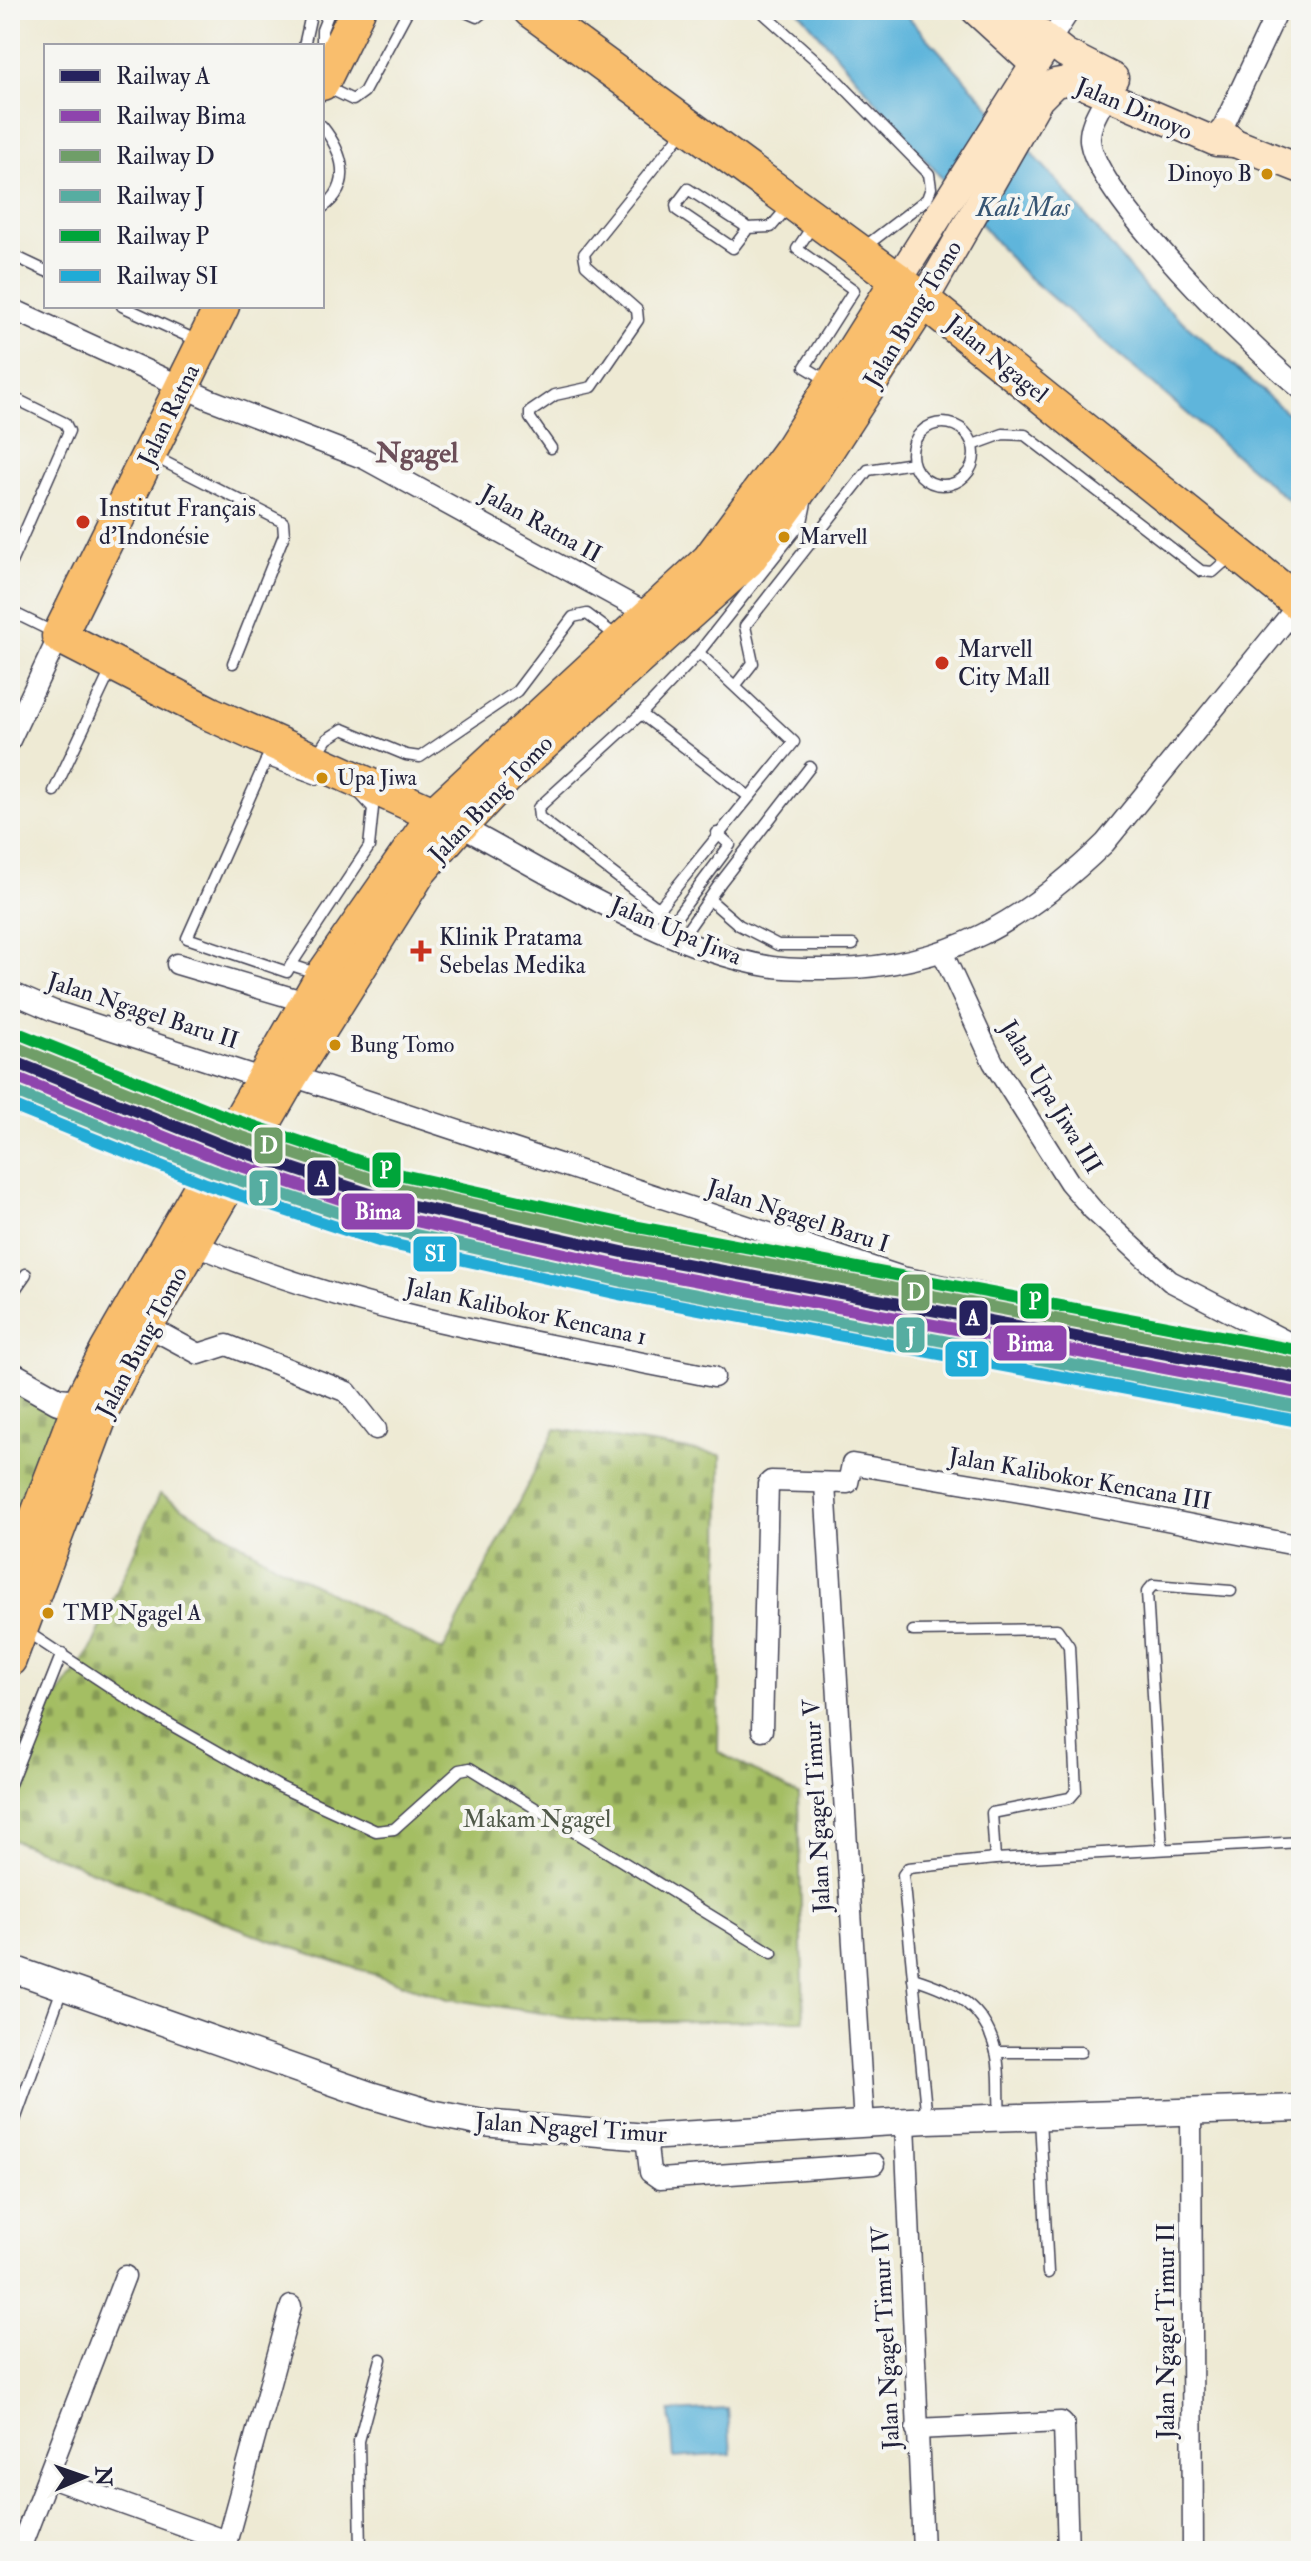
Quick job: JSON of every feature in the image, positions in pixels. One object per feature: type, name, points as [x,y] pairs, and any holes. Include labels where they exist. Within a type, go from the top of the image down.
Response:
[{"type":"highway","points":[[324,57],[358,10]]},
{"type":"highway","name":"Jalan Ngagel","points":[[530,10],[911,290],[1300,605]]},
{"type":"highway","name":"Jalan Bung Tomo","points":[[447,820],[723,543],[833,383],[911,290]]},
{"type":"highway","name":"Jalan Bung Tomo","points":[[447,820],[506,777],[736,573],[809,477],[911,290]]},
{"type":"highway","name":"Jalan Ratna","points":[[59,636],[221,308]]},
{"type":"highway","name":"Jalan Upa Jiwa","points":[[59,636],[270,752],[447,820]]},
{"type":"main road","points":[[975,10],[1036,72]]},
{"type":"main road","points":[[1010,10],[1036,72]]},
{"type":"main road","name":"Jalan Dinoyo","points":[[1036,72],[1080,62],[1224,139]]},
{"type":"main road","name":"Jalan Dinoyo","points":[[1036,72],[1050,86],[1067,80],[1301,169]]},
{"type":"main road","name":"Jalan Bung Tomo","points":[[911,290],[937,219],[1036,72]]},
{"type":"main road","name":"Jalan Bung Tomo","points":[[911,290],[961,236],[1036,72]]},
{"type":"main road","name":"Jalan Bung Tomo","points":[[10,1660],[92,1405],[147,1326],[232,1178],[314,989],[447,820]]},
{"type":"main road","name":"Jalan Bung Tomo","points":[[10,1585],[92,1405],[277,1077],[420,872],[447,820]]},
{"type":"street","points":[[1036,72],[1070,10]]},
{"type":"street","points":[[1224,139],[1278,10]]},
{"type":"street","points":[[1107,95],[1093,123],[1090,140],[1102,175],[1205,301],[1301,389]]},
{"type":"street","name":"Jalan Ratna II","points":[[10,308],[183,388],[365,459],[650,615]]},
{"type":"street","name":"Jalan Upa Jiwa","points":[[447,820],[663,925],[751,963],[794,969],[861,968],[903,964],[943,954],[1025,910],[1105,843],[1300,605]]},
{"type":"street","name":"Jalan Ratna","points":[[10,740],[59,636]]},
{"type":"street","name":"Jalan Upa Jiwa III","points":[[943,954],[993,1062],[1069,1182],[1093,1210],[1170,1281],[1301,1349]]},
{"type":"street","points":[[177,964],[314,989]]},
{"type":"street","name":"Jalan Ngagel Baru II","points":[[10,992],[54,1011],[277,1077]]},
{"type":"street","name":"Jalan Ngagel Baru I","points":[[277,1077],[902,1277],[1240,1349],[1301,1359]]},
{"type":"street","points":[[232,1178],[352,1214],[858,1332],[1301,1405]]},
{"type":"street","name":"Jalan Kalibokor Kencana 1","points":[[194,1244],[285,1281],[381,1309],[714,1377]]},
{"type":"street","points":[[147,1326],[199,1354],[227,1345],[347,1392],[376,1429]]},
{"type":"street","points":[[10,1374],[58,1401],[92,1405]]},
{"type":"street","name":"Jalan Kalibokor Kencana III","points":[[825,1484],[848,1483],[850,1465],[1032,1494],[1301,1546]]},
{"type":"street","points":[[762,1730],[768,1484],[771,1481],[825,1484]]},
{"type":"street","name":"Jalan Ngagel Timur V","points":[[825,1484],[864,2125]]},
{"type":"street","name":"Jalan Ngagel Timur","points":[[10,1968],[62,1989],[431,2113],[539,2130],[646,2137],[916,2121],[1301,2108]]},
{"type":"street","name":"Jalan Ngagel Timur II","points":[[1191,2111],[1193,2551]]},
{"type":"street","name":"Jalan Ngagel Timur IV","points":[[916,2121],[916,2429],[923,2551]]},
{"type":"street","points":[[646,2137],[650,2172],[660,2179],[874,2164]]},
{"type":"street","points":[[19,2551],[125,2276]]},
{"type":"street","points":[[48,2477],[225,2546],[291,2306]]},
{"type":"street","points":[[916,2429],[1061,2422],[1064,2425],[1068,2551]]},
{"type":"lane","points":[[312,10],[317,44]]},
{"type":"lane","points":[[321,44],[322,30],[330,10]]},
{"type":"lane","points":[[324,67],[353,100],[364,92],[408,10]]},
{"type":"lane","points":[[461,10],[477,17],[486,10]]},
{"type":"lane","points":[[760,10],[830,73],[929,174],[931,188],[927,199],[859,251]]},
{"type":"lane","points":[[551,448],[530,418],[530,412],[555,395],[592,387],[638,320],[637,310],[586,265],[584,254],[688,125]]},
{"type":"lane","points":[[324,129],[338,147],[343,161],[341,181],[324,205]]},
{"type":"lane","points":[[746,228],[730,248],[677,210],[676,205],[692,189],[746,228],[771,227],[804,211]]},
{"type":"lane","points":[[804,211],[797,249],[854,290],[805,367],[833,383]]},
{"type":"lane","points":[[10,254],[44,270]]},
{"type":"lane","points":[[126,308],[204,343]]},
{"type":"lane","points":[[10,396],[65,423],[69,431],[10,565]]},
{"type":"lane","points":[[939,423],[959,428],[973,445],[971,466],[965,475],[947,485],[926,480],[913,463],[912,452],[920,433],[939,423]]},
{"type":"lane","points":[[973,445],[1014,432],[1025,435],[1201,571],[1213,572],[1235,552]]},
{"type":"lane","points":[[150,454],[283,522],[284,535],[233,663]]},
{"type":"lane","points":[[735,686],[753,663],[745,626],[868,470],[913,463]]},
{"type":"lane","points":[[663,925],[538,813],[540,804],[641,714],[699,653],[802,522],[809,477]]},
{"type":"lane","points":[[10,611],[59,636]]},
{"type":"lane","points":[[323,773],[327,739],[343,729],[406,755],[426,754],[517,691],[573,617],[580,613],[587,614],[623,640]]},
{"type":"lane","points":[[663,925],[717,833],[794,742],[699,653]]},
{"type":"lane","points":[[54,791],[113,665]]},
{"type":"lane","points":[[641,714],[747,795]]},
{"type":"lane","points":[[270,752],[187,938],[287,972],[369,847],[373,808],[361,796],[348,791]]},
{"type":"lane","points":[[663,925],[709,899],[810,767]]},
{"type":"lane","points":[[663,925],[730,845],[717,833]]},
{"type":"lane","points":[[709,899],[739,925],[778,945],[853,945]]},
{"type":"lane","points":[[291,965],[314,989]]},
{"type":"lane","points":[[10,1297],[26,1274]]},
{"type":"lane","points":[[1162,1849],[1147,1592],[1153,1585],[1231,1591]]},
{"type":"lane","points":[[21,1629],[145,1710],[280,1787],[376,1831],[394,1829],[460,1770],[470,1768],[772,1953]]},
{"type":"lane","points":[[913,1631],[1057,1629],[1069,1646],[1075,1794],[1070,1798],[992,1813],[995,1859]]},
{"type":"lane","points":[[10,1784],[62,1653]]},
{"type":"lane","points":[[916,2121],[913,1978],[903,1875],[916,1865],[1301,1842]]},
{"type":"lane","points":[[913,1978],[942,1987],[974,2005],[996,2052],[1000,2118]]},
{"type":"lane","points":[[10,2134],[62,1989]]},
{"type":"lane","points":[[996,2052],[1081,2052]]},
{"type":"lane","points":[[1039,2116],[1048,2273]]},
{"type":"lane","points":[[361,2551],[359,2441],[381,2359]]},
{"type":"green space","points":[[10,1383],[70,1417],[10,1540]]},
{"type":"green space","name":"Makam Ngagel","points":[[556,1429],[721,1455],[718,1752],[798,1794],[804,2020],[603,2022],[448,1999],[270,1940],[10,1839],[10,1763],[91,1649],[160,1494],[278,1566],[443,1651]]},
{"type":"water","name":"Kali Mas","points":[[798,10],[902,10],[1058,182],[1148,291],[1301,425],[1301,511],[1020,270]]},
{"type":"water","points":[[728,2409],[731,2454],[674,2458],[670,2412]]},
{"type":"rail line","name":"P","points":[[20,1034],[232,1119],[398,1174],[633,1226],[1301,1351]]},
{"type":"rail line","name":"D","points":[[15,1047],[227,1132],[395,1187],[630,1239],[1301,1365]]},
{"type":"rail line","name":"A","points":[[10,1060],[222,1145],[391,1201],[627,1253],[1301,1379]]},
{"type":"rail line","name":"Bima","points":[[10,1075],[217,1158],[388,1215],[624,1267],[1298,1393]]},
{"type":"rail line","name":"J","points":[[10,1090],[212,1171],[385,1228],[622,1281],[1296,1407]]},
{"type":"rail line","name":"SI","points":[[10,1105],[206,1184],[382,1242],[619,1294],[1293,1420]]},
{"type":"place","name":"Dinoyo B","points":[[1267,174]]},
{"type":"place","name":"Institut Français d'Indonésie","points":[[83,522]]},
{"type":"place","name":"Marvell","points":[[784,537]]},
{"type":"place","name":"Marvell City Mall","points":[[942,663]]},
{"type":"place","name":"Upa Jiwa","points":[[322,778]]},
{"type":"place","name":"Klinik Pratama Sebelas Medika","points":[[421,951]]},
{"type":"place","name":"Bung Tomo","points":[[335,1045]]},
{"type":"place","name":"TMP Ngagel A","points":[[48,1613]]},
{"type":"district","name":"Ngagel","points":[[417,453]]}]
